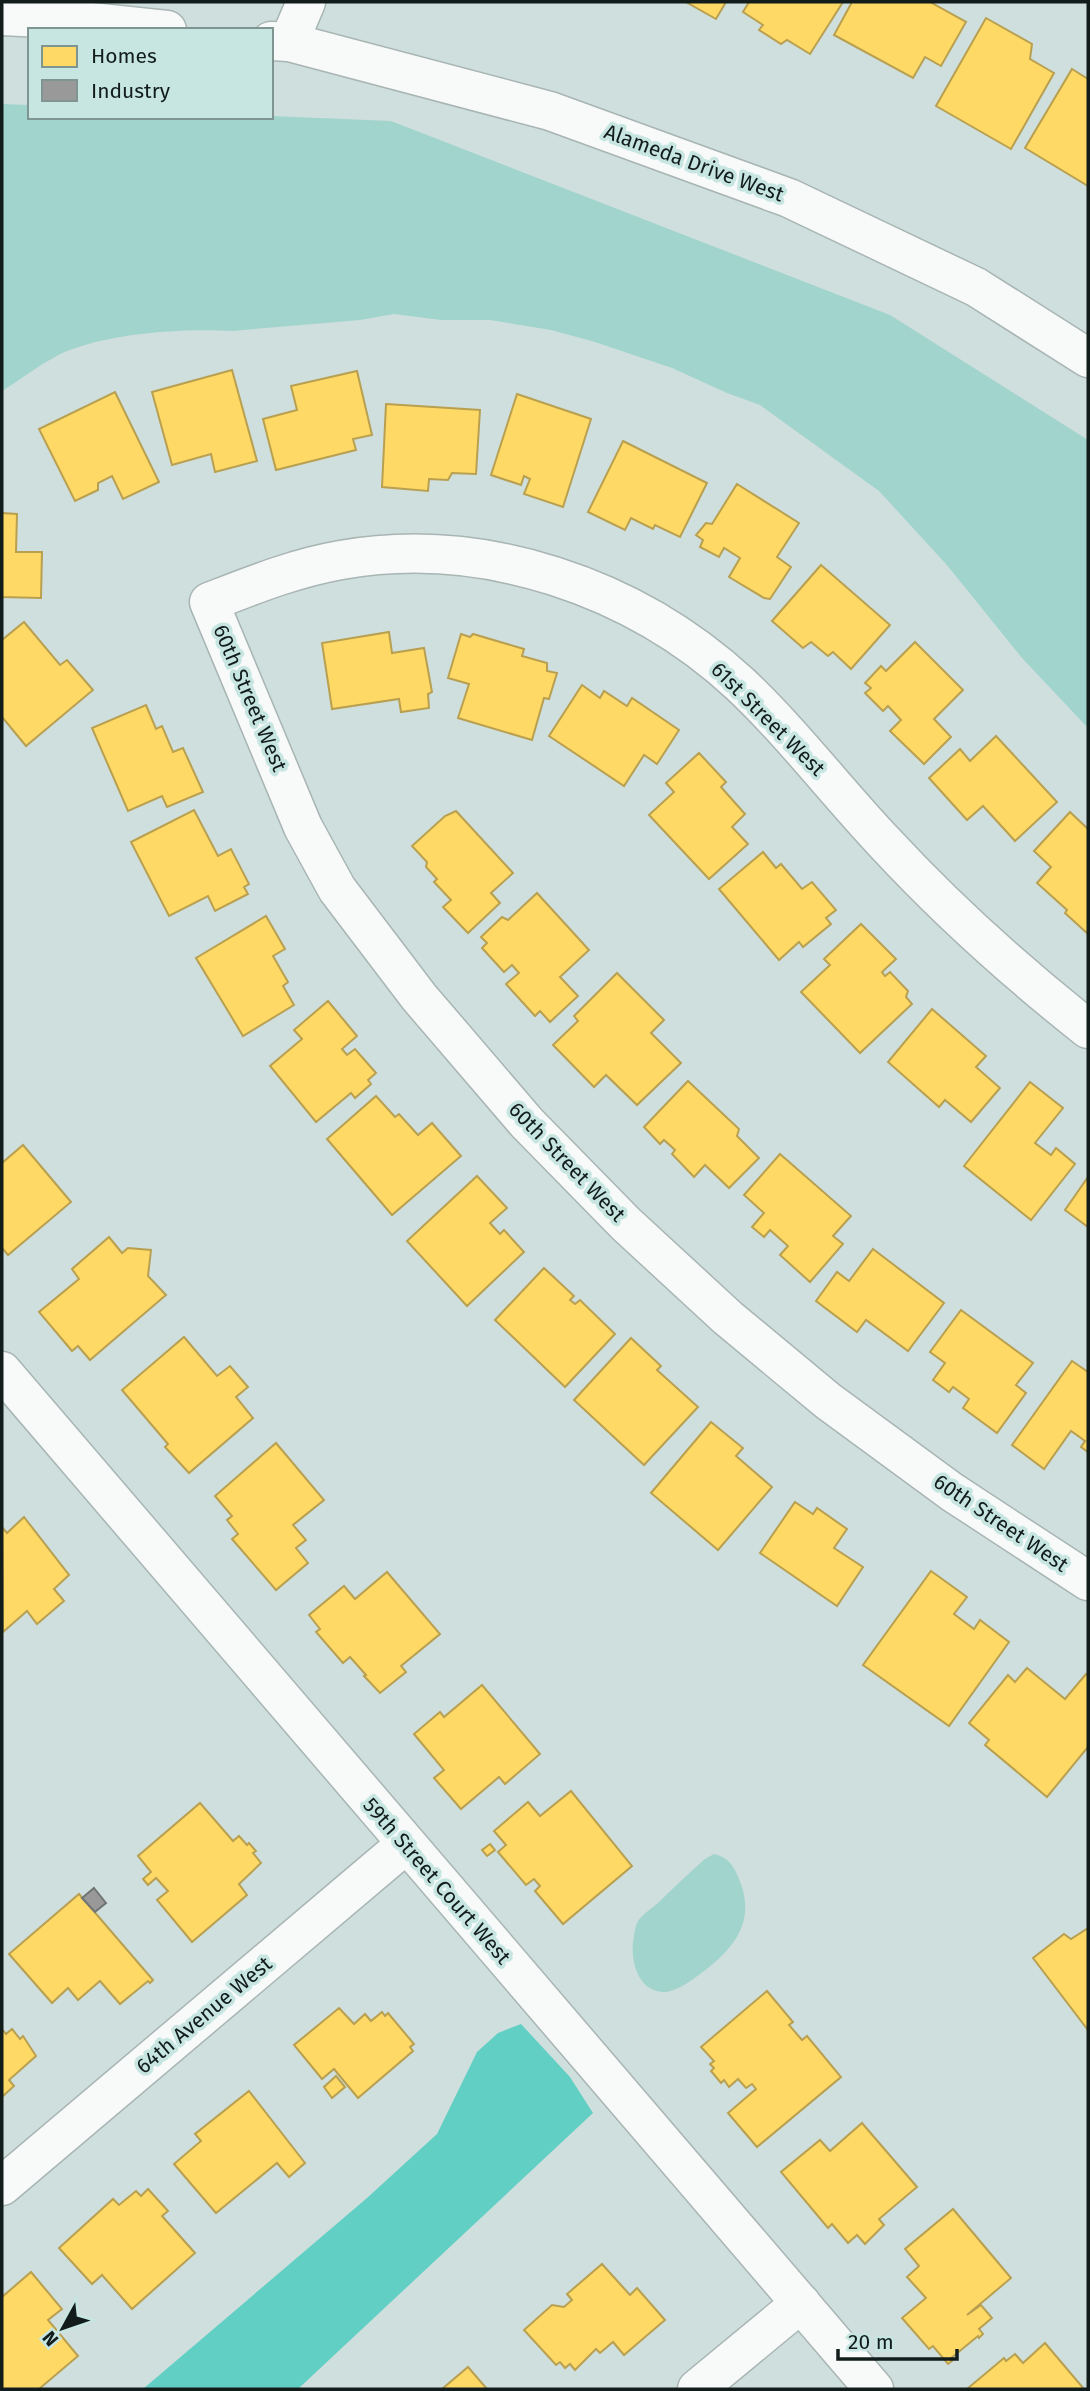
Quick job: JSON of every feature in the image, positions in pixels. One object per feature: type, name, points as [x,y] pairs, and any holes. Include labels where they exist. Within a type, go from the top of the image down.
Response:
[{"type":"street","points":[[280,41],[306,2]]},
{"type":"street","points":[[2,16],[148,28]]},
{"type":"street","name":"Alameda Drive West","points":[[280,41],[550,111],[789,198],[976,287],[1088,358]]},
{"type":"street","name":"61st Street West","points":[[209,602],[275,576],[315,566],[342,560],[412,555],[486,560],[513,565],[605,594],[649,617],[697,649],[740,684],[885,843],[969,927],[1088,1028]]},
{"type":"street","name":"60th Street West","points":[[209,602],[303,827],[337,889],[419,997],[527,1123],[626,1224],[728,1318],[818,1392],[952,1492],[1088,1581]]},
{"type":"street","name":"59th Street Court West","points":[[8,1392],[405,1844],[874,2389]]},
{"type":"street","name":"64th Avenue West","points":[[2,2186],[405,1844]]},
{"type":"street","points":[[697,2389],[801,2303]]},
{"type":"green space","points":[[2,104],[28,105],[28,119],[273,119],[273,116],[391,121],[890,315],[1088,440],[1088,728],[1022,658],[946,564],[879,491],[760,405],[672,368],[595,342],[551,330],[490,320],[441,320],[394,314],[360,320],[232,331],[170,331],[105,340],[67,351],[2,391]]},
{"type":"green space","points":[[714,1854],[723,1857],[733,1866],[744,1895],[745,1910],[738,1936],[720,1957],[689,1982],[671,1991],[654,1990],[642,1981],[635,1966],[633,1942],[637,1923],[699,1864]]},
{"type":"shaded area","points":[[521,2024],[570,2077],[593,2113],[298,2389],[143,2389],[367,2198],[437,2134],[477,2052],[498,2033]]},
{"type":"building: Homes","points":[[686,2],[726,2],[716,19]]},
{"type":"building: Homes","points":[[749,2],[843,2],[810,54],[787,40],[781,44],[759,30],[763,25],[743,12]]},
{"type":"building: Homes","points":[[852,2],[930,2],[966,22],[941,66],[925,57],[913,78],[834,35]]},
{"type":"building: Homes","points":[[986,18],[1032,44],[1030,59],[1054,73],[1011,149],[936,106]]},
{"type":"building: Homes","points":[[1072,69],[1088,79],[1088,186],[1025,148]]},
{"type":"building: Homes","points":[[232,370],[257,461],[215,472],[211,454],[172,465],[152,392]]},
{"type":"building: Homes","points":[[357,371],[372,435],[353,439],[356,450],[276,470],[263,419],[297,410],[291,386]]},
{"type":"building: Homes","points":[[115,392],[159,482],[123,499],[112,476],[98,483],[98,490],[75,501],[39,429]]},
{"type":"building: Homes","points":[[517,394],[591,419],[563,507],[524,494],[530,479],[524,476],[521,485],[491,475]]},
{"type":"building: Homes","points":[[386,404],[480,410],[476,474],[452,473],[448,480],[429,479],[428,491],[382,487]]},
{"type":"building: Homes","points":[[623,441],[707,483],[680,537],[655,525],[653,529],[631,518],[625,530],[588,512]]},
{"type":"building: Homes","points":[[737,484],[799,523],[777,557],[791,567],[770,599],[729,577],[740,558],[724,548],[719,557],[700,547],[703,540],[696,535],[706,523],[712,524]]},
{"type":"building: Homes","points":[[2,513],[17,514],[16,552],[42,552],[41,598],[2,597]]},
{"type":"building: Homes","points":[[821,565],[890,625],[851,669],[833,652],[828,656],[811,642],[803,648],[772,621]]},
{"type":"building: Homes","points":[[24,622],[60,665],[67,660],[93,690],[26,746],[2,717],[2,640]]},
{"type":"building: Homes","points":[[389,632],[392,653],[424,648],[432,692],[428,694],[429,708],[401,712],[399,699],[332,709],[322,643]]},
{"type":"building: Homes","points":[[461,634],[470,637],[473,634],[524,649],[522,656],[547,663],[547,671],[557,673],[549,699],[544,698],[532,740],[458,718],[469,684],[448,678]]},
{"type":"building: Homes","points":[[915,642],[963,690],[934,719],[951,737],[924,764],[890,731],[901,720],[888,706],[883,711],[865,693],[871,688],[865,683],[881,666],[886,671]]},
{"type":"building: Homes","points":[[582,685],[600,698],[604,691],[627,706],[632,698],[679,730],[657,764],[644,755],[624,786],[549,736]]},
{"type":"building: Homes","points":[[146,705],[156,729],[162,726],[173,752],[183,748],[203,792],[167,807],[162,796],[128,811],[92,728]]},
{"type":"building: Homes","points":[[996,736],[1057,802],[1015,841],[983,806],[967,820],[929,778],[960,749],[970,761]]},
{"type":"building: Homes","points":[[699,753],[726,782],[721,787],[745,814],[732,827],[748,844],[709,879],[649,815],[674,792],[666,783]]},
{"type":"building: Homes","points":[[194,810],[218,856],[231,849],[249,884],[244,887],[248,894],[215,911],[208,896],[169,916],[131,842]]},
{"type":"building: Homes","points":[[456,811],[513,873],[491,893],[500,903],[468,933],[443,907],[451,900],[434,882],[437,879],[426,867],[427,862],[412,846],[445,816]]},
{"type":"building: Homes","points":[[1070,812],[1088,829],[1088,934],[1065,913],[1067,910],[1037,883],[1051,867],[1034,851]]},
{"type":"building: Homes","points":[[763,852],[776,868],[781,864],[802,889],[812,882],[836,910],[826,918],[831,924],[803,947],[799,942],[779,960],[719,889]]},
{"type":"building: Homes","points":[[537,893],[589,950],[560,977],[578,996],[550,1022],[540,1011],[535,1016],[506,984],[519,973],[512,965],[504,972],[482,948],[487,943],[481,937],[502,917],[508,920]]},
{"type":"building: Homes","points":[[266,916],[285,949],[273,956],[288,982],[283,986],[294,1005],[243,1036],[196,958]]},
{"type":"building: Homes","points":[[861,924],[896,959],[882,972],[885,976],[890,972],[908,991],[906,997],[912,1004],[860,1053],[801,992],[830,965],[824,959]]},
{"type":"building: Homes","points":[[617,973],[664,1020],[651,1033],[681,1063],[637,1105],[606,1075],[594,1087],[553,1045],[578,1021],[574,1016]]},
{"type":"building: Homes","points":[[328,1001],[357,1036],[342,1049],[347,1055],[355,1049],[376,1073],[368,1080],[371,1084],[355,1098],[351,1093],[316,1122],[270,1066],[302,1039],[294,1030]]},
{"type":"building: Homes","points":[[932,1009],[986,1056],[976,1067],[1000,1088],[971,1122],[945,1100],[939,1107],[888,1062]]},
{"type":"building: Homes","points":[[688,1081],[739,1129],[737,1136],[759,1158],[729,1188],[705,1165],[694,1177],[672,1154],[675,1150],[664,1140],[660,1144],[644,1127]]},
{"type":"building: Homes","points":[[1030,1082],[1063,1108],[1035,1143],[1051,1155],[1056,1148],[1075,1164],[1031,1220],[964,1166]]},
{"type":"building: Homes","points":[[376,1096],[395,1117],[399,1114],[418,1135],[432,1123],[461,1156],[392,1215],[327,1139]]},
{"type":"building: Homes","points":[[23,1145],[71,1202],[8,1255],[2,1248],[2,1163]]},
{"type":"building: Homes","points":[[780,1154],[851,1216],[833,1236],[843,1244],[810,1282],[780,1255],[788,1246],[770,1230],[764,1237],[752,1227],[764,1213],[744,1195]]},
{"type":"building: Homes","points":[[477,1176],[507,1208],[490,1223],[500,1234],[504,1230],[524,1252],[467,1306],[407,1241]]},
{"type":"building: Homes","points":[[1088,1177],[1088,1227],[1065,1210]]},
{"type":"building: Homes","points":[[109,1237],[122,1253],[128,1248],[151,1250],[148,1276],[166,1295],[90,1360],[78,1346],[72,1351],[39,1312],[79,1279],[72,1269]]},
{"type":"building: Homes","points":[[873,1249],[944,1303],[908,1351],[866,1320],[857,1332],[816,1301],[837,1272],[849,1281]]},
{"type":"building: Homes","points":[[544,1268],[574,1296],[570,1300],[575,1304],[580,1300],[615,1334],[565,1387],[495,1320]]},
{"type":"building: Homes","points":[[961,1310],[1033,1363],[1016,1385],[1026,1393],[997,1433],[963,1408],[969,1399],[953,1387],[949,1392],[933,1380],[945,1363],[930,1352]]},
{"type":"building: Homes","points":[[184,1337],[217,1376],[230,1366],[248,1387],[236,1397],[253,1418],[189,1473],[165,1447],[168,1444],[122,1390]]},
{"type":"building: Homes","points":[[631,1338],[661,1366],[657,1370],[698,1407],[644,1465],[574,1400]]},
{"type":"building: Homes","points":[[1072,1361],[1088,1372],[1088,1452],[1081,1447],[1085,1441],[1071,1431],[1044,1469],[1012,1445]]},
{"type":"building: Homes","points":[[711,1422],[743,1448],[736,1456],[772,1487],[718,1550],[651,1493]]},
{"type":"building: Homes","points":[[276,1443],[324,1500],[293,1525],[306,1540],[296,1548],[308,1563],[276,1590],[232,1539],[238,1534],[227,1520],[232,1516],[215,1496]]},
{"type":"building: Homes","points":[[795,1502],[813,1514],[817,1508],[847,1529],[834,1548],[863,1567],[837,1606],[760,1553]]},
{"type":"building: Homes","points":[[24,1517],[69,1575],[54,1589],[64,1601],[37,1624],[27,1611],[3,1632],[2,1527],[7,1533]]},
{"type":"building: Homes","points":[[931,1571],[967,1597],[954,1614],[974,1629],[980,1620],[1009,1642],[949,1726],[863,1665]]},
{"type":"building: Homes","points":[[387,1572],[440,1634],[401,1666],[406,1672],[380,1693],[350,1657],[343,1663],[316,1632],[320,1629],[309,1615],[344,1586],[355,1599]]},
{"type":"building: Homes","points":[[1027,1668],[1065,1699],[1086,1674],[1088,1676],[1088,1747],[1047,1797],[985,1745],[989,1740],[969,1723],[1008,1675],[1015,1682]]},
{"type":"building: Homes","points":[[482,1685],[540,1754],[505,1784],[499,1777],[461,1809],[434,1778],[444,1770],[414,1734],[440,1712],[444,1717]]},
{"type":"building: Homes","points":[[571,1791],[632,1866],[563,1924],[535,1891],[540,1886],[534,1879],[526,1885],[498,1852],[506,1845],[494,1831],[528,1802],[540,1816]]},
{"type":"building: Homes","points":[[200,1803],[233,1841],[239,1836],[247,1845],[249,1843],[261,1863],[239,1884],[247,1895],[192,1942],[157,1900],[168,1891],[156,1878],[148,1885],[143,1879],[151,1872],[138,1856]]},
{"type":"building: Homes","points":[[490,1844],[495,1850],[487,1856],[482,1850]]},
{"type":"building: Homes","points":[[79,1894],[153,1980],[150,1983],[148,1981],[120,2004],[100,1981],[78,2000],[68,1988],[52,2003],[9,1954]]},
{"type":"building: Homes","points":[[1088,1928],[1088,2030],[1033,1958],[1064,1934],[1071,1939]]},
{"type":"building: Homes","points":[[767,1991],[793,2022],[789,2025],[802,2040],[807,2036],[841,2077],[757,2147],[728,2113],[756,2089],[752,2084],[746,2088],[738,2079],[729,2087],[724,2080],[721,2083],[711,2071],[714,2068],[710,2064],[714,2061],[701,2047]]},
{"type":"building: Homes","points":[[339,2008],[354,2024],[365,2014],[371,2021],[382,2012],[385,2016],[388,2013],[414,2044],[410,2047],[413,2051],[358,2098],[334,2069],[322,2079],[294,2045]]},
{"type":"building: Homes","points":[[2,2029],[6,2034],[12,2029],[20,2039],[23,2036],[36,2056],[9,2080],[14,2086],[2,2097]]},
{"type":"building: Homes","points":[[336,2076],[345,2087],[332,2098],[324,2087]]},
{"type":"building: Homes","points":[[249,2091],[305,2163],[289,2177],[277,2163],[216,2213],[174,2164],[201,2141],[195,2134]]},
{"type":"building: Homes","points":[[862,2123],[917,2187],[879,2219],[884,2225],[865,2244],[857,2235],[848,2243],[832,2224],[828,2228],[781,2172],[820,2140],[830,2151]]},
{"type":"building: Homes","points":[[148,2189],[168,2211],[162,2216],[195,2253],[132,2309],[102,2275],[92,2284],[59,2248],[113,2199],[119,2205],[136,2191],[141,2196]]},
{"type":"building: Homes","points":[[953,2209],[1011,2278],[967,2315],[981,2305],[992,2318],[979,2329],[983,2334],[950,2359],[952,2361],[948,2364],[933,2346],[929,2349],[902,2318],[926,2298],[907,2277],[919,2266],[905,2249]]},
{"type":"building: Homes","points":[[602,2264],[630,2295],[637,2288],[665,2320],[624,2355],[613,2342],[600,2353],[596,2349],[575,2370],[570,2364],[565,2368],[560,2362],[556,2365],[524,2330],[552,2305],[564,2307],[572,2300],[567,2294]]},
{"type":"building: Homes","points":[[31,2272],[62,2309],[48,2320],[78,2356],[39,2389],[2,2389],[2,2297]]},
{"type":"building: Homes","points":[[1045,2343],[1084,2389],[967,2389],[1004,2358],[1006,2361],[1015,2354],[1023,2363]]},
{"type":"building: Homes","points":[[468,2367],[487,2389],[442,2389]]},
{"type":"building: Industry","points":[[94,1888],[106,1903],[95,1912],[82,1898]]}]
